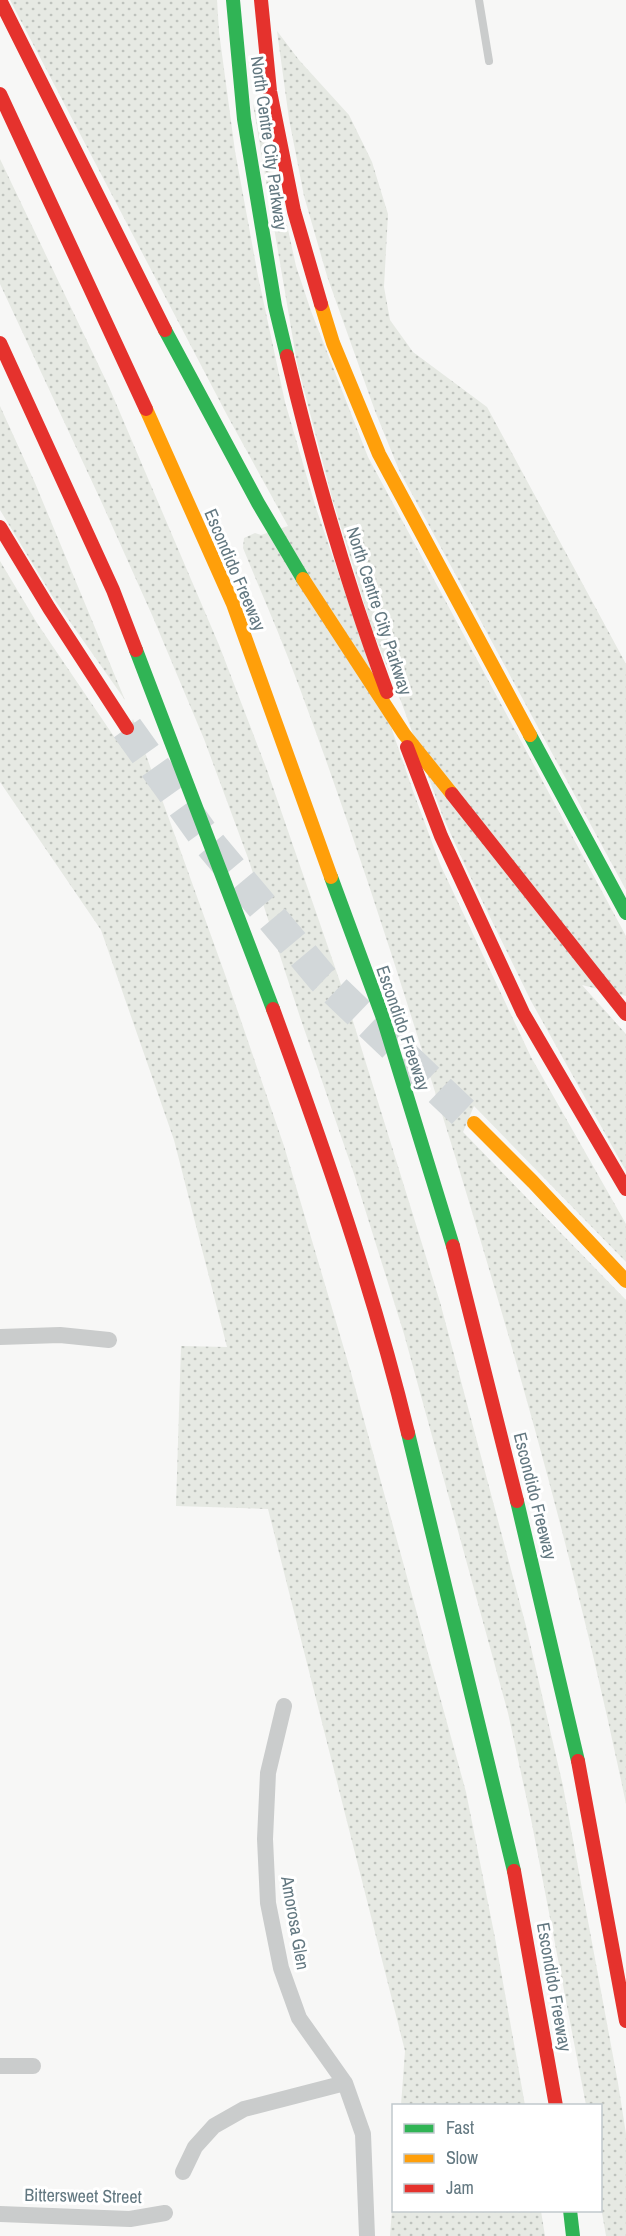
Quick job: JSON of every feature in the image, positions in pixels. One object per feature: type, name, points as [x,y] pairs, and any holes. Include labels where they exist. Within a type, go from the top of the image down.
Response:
[{"type":"main road","points":[[0,0],[195,388],[258,503],[317,603],[404,734],[626,1014]]},
{"type":"main road","name":"North Centre City Parkway","points":[[233,0],[244,118],[275,306],[309,450],[365,634],[441,836],[523,1013],[626,1189]]},
{"type":"main road","name":"North Centre City Parkway","points":[[261,0],[270,91],[294,211],[333,343],[379,454],[626,913]]},
{"type":"main road","name":"Escondido Freeway","points":[[0,94],[117,343],[232,604],[383,1018],[447,1224],[533,1562],[571,1726],[626,2020]]},
{"type":"main road","name":"Escondido Freeway","points":[[0,343],[122,612],[308,1104],[364,1274],[392,1366],[522,1907],[556,2104]]},
{"type":"main road","points":[[0,527],[49,608],[127,728]]},
{"type":"main road","points":[[474,1123],[626,1281]]},
{"type":"main road","points":[[570,2212],[573,2236]]},
{"type":"street","points":[[0,1337],[60,1335],[109,1340]]},
{"type":"street","name":"Amorosa Glen","points":[[284,1706],[268,1773],[265,1839],[268,1903],[280,1968],[298,2018],[345,2083],[363,2134],[367,2236]]},
{"type":"street","points":[[0,2066],[33,2066]]},
{"type":"street","points":[[183,2172],[195,2147],[214,2126],[244,2109],[345,2083]]},
{"type":"street","name":"Bittersweet Street","points":[[0,2214],[130,2219],[165,2213]]},
{"type":"lane","points":[[479,0],[489,61]]},
{"type":"shaded area","points":[[10,0],[217,0],[219,32],[235,151],[258,276],[285,402],[315,505],[440,864],[531,1057],[626,1224],[626,1262],[474,1106],[463,1132],[626,1300],[626,1804],[570,1560],[504,1319],[456,1159],[342,806],[293,671],[243,548],[244,538],[255,533],[261,535],[288,526],[227,415]]},
{"type":"shaded area","points":[[277,31],[299,60],[349,115],[372,162],[388,214],[384,287],[390,320],[413,352],[487,407],[626,664],[626,890],[399,470],[375,411],[327,276],[304,196],[289,119]]},
{"type":"shaded area","points":[[253,104],[270,147],[296,266],[311,311],[368,457],[626,936],[626,996],[582,985],[626,1034],[626,1171],[531,1001],[469,874],[443,817],[372,629],[332,498],[297,363]]},
{"type":"shaded area","points":[[0,159],[109,387],[219,645],[267,770],[348,1005],[440,1302],[526,1626],[563,1786],[626,2134],[626,2236],[606,2236],[602,2212],[602,2104],[586,2104],[531,1819],[508,1713],[404,1334],[354,1174],[248,858],[204,739],[101,501],[0,284]]},
{"type":"shaded area","points":[[0,406],[35,483],[125,700],[54,599],[0,510]]},
{"type":"shaded area","points":[[0,561],[37,623],[117,741],[125,741],[133,719],[284,1146],[350,1369],[466,1792],[525,2104],[401,2104],[405,2051],[268,1509],[176,1506],[181,1346],[227,1347],[174,1140],[101,930],[0,782]]},
{"type":"shaded area","points":[[392,2209],[392,2212],[541,2212],[545,2236],[390,2236]]},
{"type":"tunnel","points":[[127,728],[210,844],[323,979],[474,1123]]},
{"type":"traffic: fast","points":[[233,0],[244,119],[275,306],[287,356]]},
{"type":"traffic: fast","points":[[165,330],[258,503],[303,579]]},
{"type":"traffic: fast","points":[[136,650],[273,1009]]},
{"type":"traffic: fast","points":[[530,735],[626,913]]},
{"type":"traffic: fast","points":[[331,877],[383,1018],[453,1246]]},
{"type":"traffic: fast","points":[[408,1433],[514,1871]]},
{"type":"traffic: fast","points":[[517,1501],[578,1761]]},
{"type":"traffic: fast","points":[[570,2212],[573,2236]]},
{"type":"traffic: slow","points":[[321,304],[333,343],[379,454],[530,735]]},
{"type":"traffic: slow","points":[[146,409],[233,604],[331,877]]},
{"type":"traffic: slow","points":[[303,579],[404,734],[452,794]]},
{"type":"traffic: slow","points":[[474,1123],[626,1281]]},
{"type":"traffic: jam","points":[[0,0],[165,330]]},
{"type":"traffic: jam","points":[[261,0],[270,91],[294,211],[321,304]]},
{"type":"traffic: jam","points":[[0,94],[146,409]]},
{"type":"traffic: jam","points":[[0,343],[113,590],[136,650]]},
{"type":"traffic: jam","points":[[287,356],[332,526],[387,692]]},
{"type":"traffic: jam","points":[[0,527],[49,608],[127,728]]},
{"type":"traffic: jam","points":[[407,747],[441,836],[523,1013],[626,1189]]},
{"type":"traffic: jam","points":[[452,794],[626,1014]]},
{"type":"traffic: jam","points":[[273,1009],[311,1114],[363,1272],[408,1433]]},
{"type":"traffic: jam","points":[[453,1246],[517,1501]]},
{"type":"traffic: jam","points":[[578,1761],[626,2021]]},
{"type":"traffic: jam","points":[[514,1871],[556,2104]]}]
